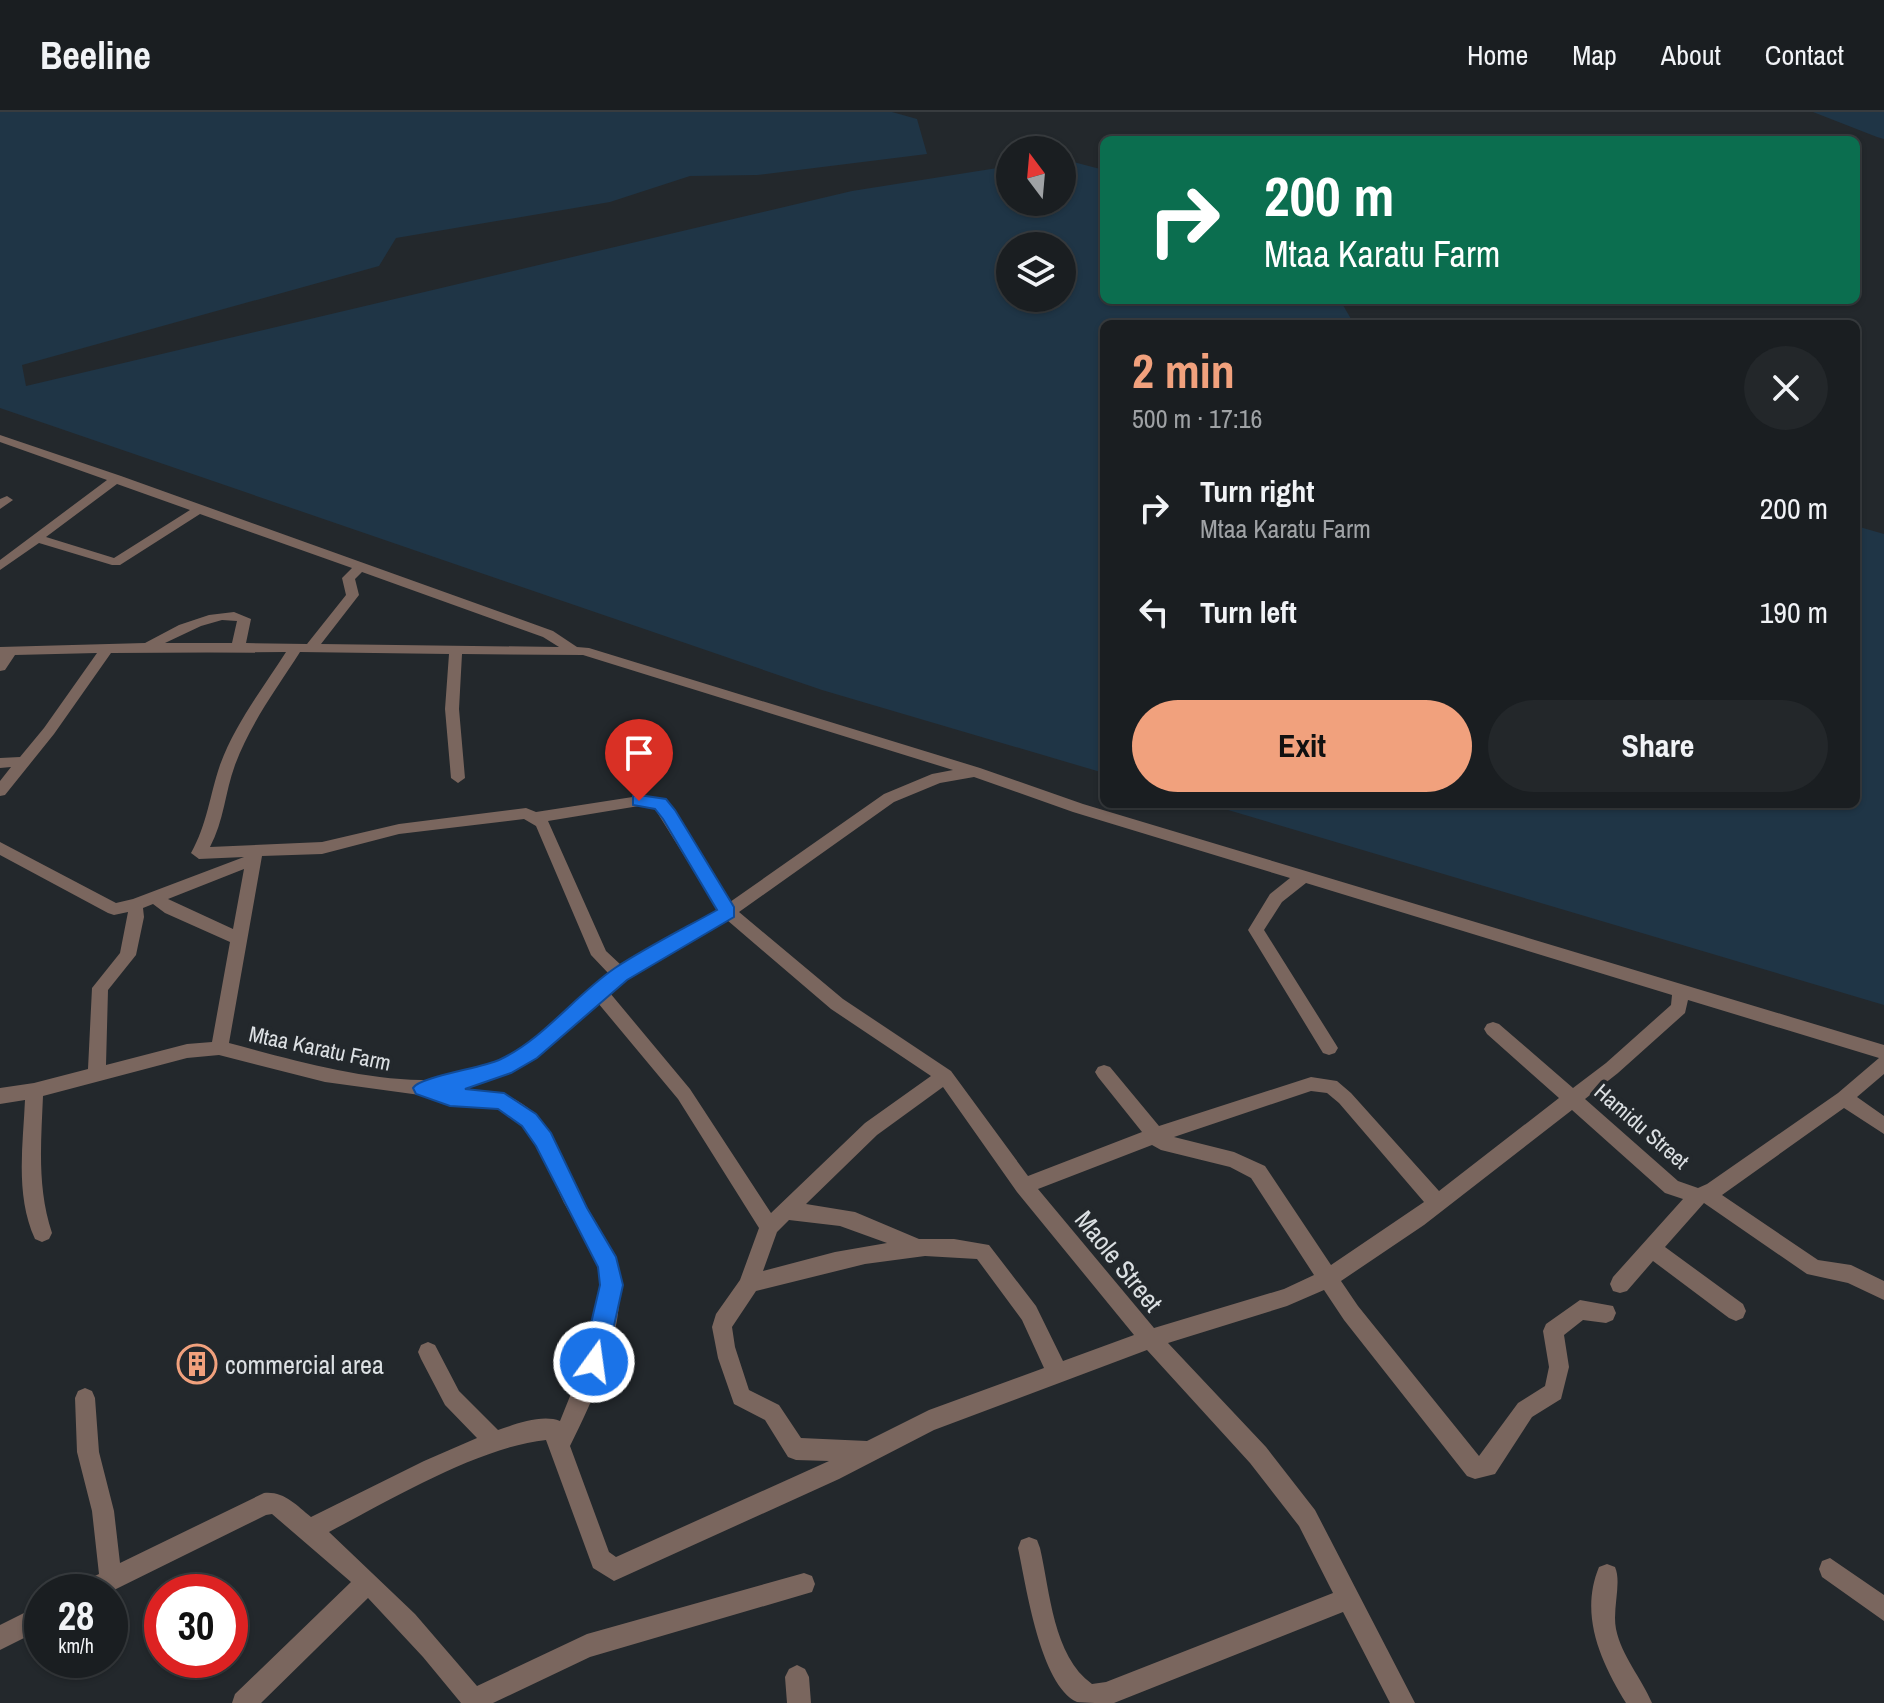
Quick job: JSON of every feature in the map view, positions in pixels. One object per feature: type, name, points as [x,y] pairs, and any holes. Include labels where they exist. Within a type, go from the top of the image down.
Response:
[{"type":"street","points":[[0,438],[559,639],[572,649]]},
{"type":"street","points":[[0,566],[117,478]]},
{"type":"street","points":[[37,538],[116,562],[201,508]]},
{"type":"street","points":[[359,568],[348,578],[353,595],[304,648],[254,712],[228,764],[209,835],[198,851],[212,855],[254,856],[322,848],[399,829],[474,817],[519,813],[537,817],[576,895],[599,955],[620,974]]},
{"type":"street","points":[[146,648],[181,629],[232,616],[244,619],[238,648]]},
{"type":"street","points":[[0,791],[107,648]]},
{"type":"street","points":[[0,667],[6,650],[572,649],[602,655],[975,772],[1078,808],[1884,1052]]},
{"type":"street","points":[[456,650],[452,709],[458,778]]},
{"type":"street","points":[[0,763],[23,762]]},
{"type":"street","name":"Mtaa Karatu Farm","points":[[0,1096],[34,1091],[187,1051],[219,1048],[325,1075],[423,1088],[455,1083],[504,1067],[530,1052],[620,974],[728,912],[889,798],[937,778],[975,772]]},
{"type":"street","name":"Maole Street","points":[[537,817],[639,801],[660,804],[728,912],[837,1004],[945,1076],[977,1115],[1024,1186],[1150,1339],[1258,1455],[1307,1518],[1403,1703]]},
{"type":"street","points":[[0,848],[57,875],[114,909],[135,905],[254,856]]},
{"type":"street","points":[[219,1048],[254,856]]},
{"type":"street","points":[[1273,866],[1276,898]]},
{"type":"street","points":[[1304,876],[1276,898],[1256,930],[1329,1048]]},
{"type":"street","points":[[154,897],[171,909],[240,939]]},
{"type":"street","points":[[97,1074],[100,988],[128,955],[136,917],[135,905]]},
{"type":"street","points":[[309,1530],[496,1443],[540,1428],[553,1429],[561,1442],[583,1516],[601,1560],[614,1570],[873,1451],[929,1421],[1150,1339],[1287,1297],[1328,1278],[1437,1203],[1573,1099],[1679,1008],[1681,989]]},
{"type":"street","points":[[599,992],[684,1094],[769,1227]]},
{"type":"street","name":"Hamidu Street","points":[[1493,1029],[1672,1187],[1702,1195],[1814,1268],[1851,1274],[1884,1291]]},
{"type":"street","points":[[1620,1284],[1702,1195],[1844,1098],[1884,1063]]},
{"type":"street","points":[[1104,1072],[1161,1142],[1234,1160],[1258,1172],[1351,1313],[1475,1468],[1487,1466],[1525,1410],[1554,1392],[1559,1367],[1553,1331],[1580,1310],[1606,1313]]},
{"type":"street","points":[[873,1451],[796,1449],[786,1440],[778,1418],[769,1410],[741,1397],[722,1333],[723,1322],[740,1304],[769,1227],[871,1129],[945,1076]]},
{"type":"street","points":[[1024,1186],[1154,1136],[1311,1084],[1331,1086],[1437,1203]]},
{"type":"street","points":[[423,1088],[450,1097],[485,1097],[504,1102],[529,1120],[543,1139],[579,1215],[608,1265],[612,1285],[594,1362],[583,1398],[561,1442]]},
{"type":"street","points":[[34,1091],[31,1176],[34,1208],[42,1233]]},
{"type":"street","points":[[1844,1098],[1884,1126]]},
{"type":"street","points":[[785,1211],[836,1213],[874,1225],[921,1250]]},
{"type":"street","points":[[749,1284],[871,1254],[963,1247],[982,1251],[1029,1313],[1058,1374]]},
{"type":"street","points":[[1651,1248],[1736,1311]]},
{"type":"street","points":[[428,1352],[452,1398],[496,1443]]},
{"type":"street","points":[[85,1398],[88,1452],[103,1511],[110,1574]]},
{"type":"street","points":[[121,1574],[264,1504],[275,1503],[309,1530],[408,1624],[474,1701],[587,1646],[804,1584]]},
{"type":"street","points":[[1029,1548],[1058,1662],[1070,1683],[1089,1696],[1106,1694],[1349,1598]]},
{"type":"street","points":[[1830,1569],[1884,1609]]},
{"type":"street","points":[[1607,1575],[1600,1613],[1604,1635],[1640,1703]]},
{"type":"street","points":[[244,1703],[366,1584]]},
{"type":"street","points":[[0,1638],[24,1625]]},
{"type":"street","points":[[797,1677],[799,1703]]},
{"type":"shaded area","points":[[0,112],[892,112],[917,119],[927,154],[757,175],[690,176],[610,202],[396,238],[379,266],[22,365],[26,386],[852,191],[996,168],[996,216],[1076,216],[1076,163],[1100,169],[1100,304],[1342,304],[1352,320],[1100,320],[1100,772],[822,690],[0,408]]},
{"type":"shaded area","points":[[1813,112],[1884,112],[1884,139],[1877,137]]},
{"type":"shaded area","points":[[1860,527],[1884,534],[1884,1005],[1221,808],[1860,808]]},
{"type":"place","name":"commercial area","points":[[197,1364]]},
{"type":"route","points":[[594,1362],[612,1285],[608,1265],[601,1247],[579,1215],[543,1139],[529,1120],[504,1102],[485,1097],[450,1097],[423,1088],[455,1083],[504,1067],[530,1052],[620,974],[728,912],[686,847],[669,814],[660,804],[639,801]]}]
